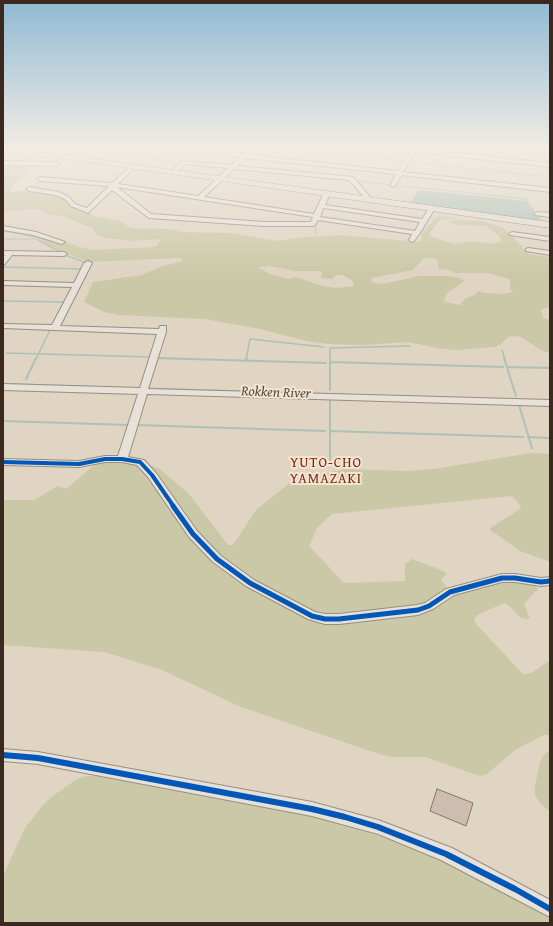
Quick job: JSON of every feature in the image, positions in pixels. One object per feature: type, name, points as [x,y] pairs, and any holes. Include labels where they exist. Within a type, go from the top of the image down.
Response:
[{"type":"main road","points":[[306,190],[550,225]]},
{"type":"street","points":[[36,190],[59,194],[67,198],[73,205],[88,211],[108,190]]},
{"type":"street","points":[[116,190],[149,216],[231,223],[298,225],[313,224],[327,193]]},
{"type":"street","points":[[148,190],[416,233]]},
{"type":"street","points":[[200,198],[209,190]]},
{"type":"street","points":[[361,190],[368,198],[367,199]]},
{"type":"street","points":[[321,206],[424,221]]},
{"type":"street","points":[[412,240],[432,208]]},
{"type":"street","points":[[537,214],[550,215]]},
{"type":"street","points":[[3,228],[34,232],[62,242]]},
{"type":"street","points":[[512,234],[550,239]]},
{"type":"street","points":[[528,250],[550,253]]},
{"type":"street","points":[[3,263],[7,253],[64,254]]},
{"type":"street","points":[[55,327],[88,263]]},
{"type":"street","points":[[3,284],[77,285]]},
{"type":"street","points":[[3,326],[162,330],[122,459]]},
{"type":"street","points":[[3,381],[144,388],[550,403]]},
{"type":"street","points":[[3,387],[144,388]]},
{"type":"street","points":[[3,462],[79,464],[105,459],[137,461],[142,464],[155,480],[193,534],[218,560],[250,583],[312,616],[325,619],[339,619],[418,610],[430,606],[450,592],[502,578],[515,578],[541,582],[550,580]]},
{"type":"street","points":[[3,755],[38,758],[312,808],[345,817],[385,830],[446,854],[515,889],[550,909]]},
{"type":"shaded area","points":[[3,190],[9,190],[8,192],[32,190],[56,194],[96,217],[120,221],[131,228],[168,229],[182,232],[230,233],[277,241],[295,238],[340,235],[420,242],[423,231],[437,217],[445,216],[460,218],[440,220],[430,233],[430,236],[454,244],[473,241],[493,244],[502,241],[499,236],[486,226],[455,225],[448,222],[453,220],[483,221],[504,228],[529,254],[550,257],[550,307],[542,309],[541,311],[543,318],[550,320],[550,353],[541,350],[521,337],[514,336],[508,337],[501,344],[494,347],[456,350],[408,342],[364,345],[328,344],[307,341],[260,329],[205,319],[119,315],[104,312],[84,302],[93,282],[142,275],[162,266],[184,260],[180,258],[89,262],[62,252],[36,239],[3,232],[3,229],[33,233],[91,250],[154,247],[161,239],[130,241],[107,238],[96,234],[92,228],[62,216],[50,215],[39,209],[3,212]],"holes":[[[423,259],[437,259],[439,270],[447,269],[455,273],[488,273],[510,279],[510,288],[513,292],[501,294],[484,293],[478,291],[475,295],[466,298],[460,305],[445,302],[444,300],[447,293],[465,281],[459,278],[447,276],[419,276],[382,284],[372,283],[371,278],[413,270]],[[270,266],[294,271],[321,271],[321,278],[332,279],[336,275],[343,275],[352,280],[354,286],[337,288],[322,286],[296,277],[288,279],[270,274],[258,267]]]},
{"type":"shaded area","points":[[531,453],[550,454],[550,562],[520,551],[490,530],[490,528],[520,509],[521,506],[512,496],[332,514],[317,528],[309,546],[344,583],[405,581],[405,564],[412,559],[441,570],[447,574],[441,579],[448,590],[428,604],[339,617],[313,614],[251,581],[206,546],[149,465],[160,469],[189,494],[228,545],[232,545],[256,510],[291,482],[299,479],[345,469],[406,471],[434,469]]},
{"type":"shaded area","points":[[121,462],[139,465],[202,548],[311,618],[419,612],[446,596],[503,580],[535,585],[538,589],[524,604],[530,618],[521,618],[504,603],[477,615],[474,620],[476,624],[523,674],[532,673],[550,660],[550,735],[544,735],[515,750],[487,774],[480,776],[425,757],[393,757],[382,755],[241,707],[162,670],[104,652],[3,645],[3,500],[34,500],[58,486],[66,489],[97,463]]},
{"type":"shaded area","points":[[550,750],[550,812],[540,803],[535,795],[535,786],[540,762],[543,756]]},
{"type":"shaded area","points":[[87,776],[96,776],[310,816],[376,835],[443,861],[478,878],[550,919],[550,923],[3,923],[3,876],[25,828],[43,805],[54,795],[77,779]]},
{"type":"water","points":[[419,190],[421,190],[527,201],[535,213],[541,215],[539,222],[410,204]]},
{"type":"water","name":"Rokken River","points":[[3,383],[550,400],[550,402],[3,385]]},
{"type":"building","points":[[437,789],[473,803],[466,826],[430,811]]},
{"type":"waterway","points":[[443,190],[526,199],[536,213],[538,213]]},
{"type":"waterway","points":[[316,235],[315,227],[318,219]]},
{"type":"waterway","points":[[3,239],[38,240]]},
{"type":"waterway","points":[[38,240],[60,252]]},
{"type":"waterway","points":[[65,255],[84,262],[85,265]]},
{"type":"waterway","points":[[3,267],[82,269]]},
{"type":"waterway","points":[[3,301],[65,302]]},
{"type":"waterway","points":[[38,354],[51,328]]},
{"type":"waterway","points":[[246,359],[250,339],[324,347]]},
{"type":"waterway","points":[[330,362],[330,348],[410,346]]},
{"type":"waterway","points":[[502,350],[505,359]]},
{"type":"waterway","points":[[6,353],[38,354]]},
{"type":"waterway","points":[[36,359],[38,354]]},
{"type":"waterway","points":[[38,354],[151,357]]},
{"type":"waterway","points":[[26,379],[36,358]]},
{"type":"waterway","points":[[185,359],[157,358],[246,361]]},
{"type":"waterway","points":[[504,358],[516,396]]},
{"type":"waterway","points":[[246,361],[326,363]]},
{"type":"waterway","points":[[330,362],[503,367]]},
{"type":"waterway","points":[[330,362],[330,390]]},
{"type":"waterway","points":[[507,367],[550,368]]},
{"type":"waterway","points":[[330,399],[330,431]]},
{"type":"waterway","points":[[519,405],[529,437]]},
{"type":"waterway","points":[[3,421],[129,425]]},
{"type":"waterway","points":[[136,425],[325,431]]},
{"type":"waterway","points":[[330,431],[523,437]]},
{"type":"waterway","points":[[330,431],[330,463]]},
{"type":"waterway","points":[[529,437],[550,438]]},
{"type":"waterway","points":[[529,437],[532,448]]},
{"type":"cycle path","points":[[3,462],[79,464],[105,459],[122,459],[140,462],[152,475],[193,534],[217,559],[250,583],[312,616],[325,619],[339,619],[418,610],[429,606],[450,592],[502,578],[515,578],[541,582],[550,581]]},
{"type":"cycle path","points":[[3,755],[38,758],[312,809],[345,817],[378,827],[446,854],[515,889],[550,909]]},
{"type":"district","name":"YUTO-CHO YAMAZAKI","points":[[326,472]]}]
